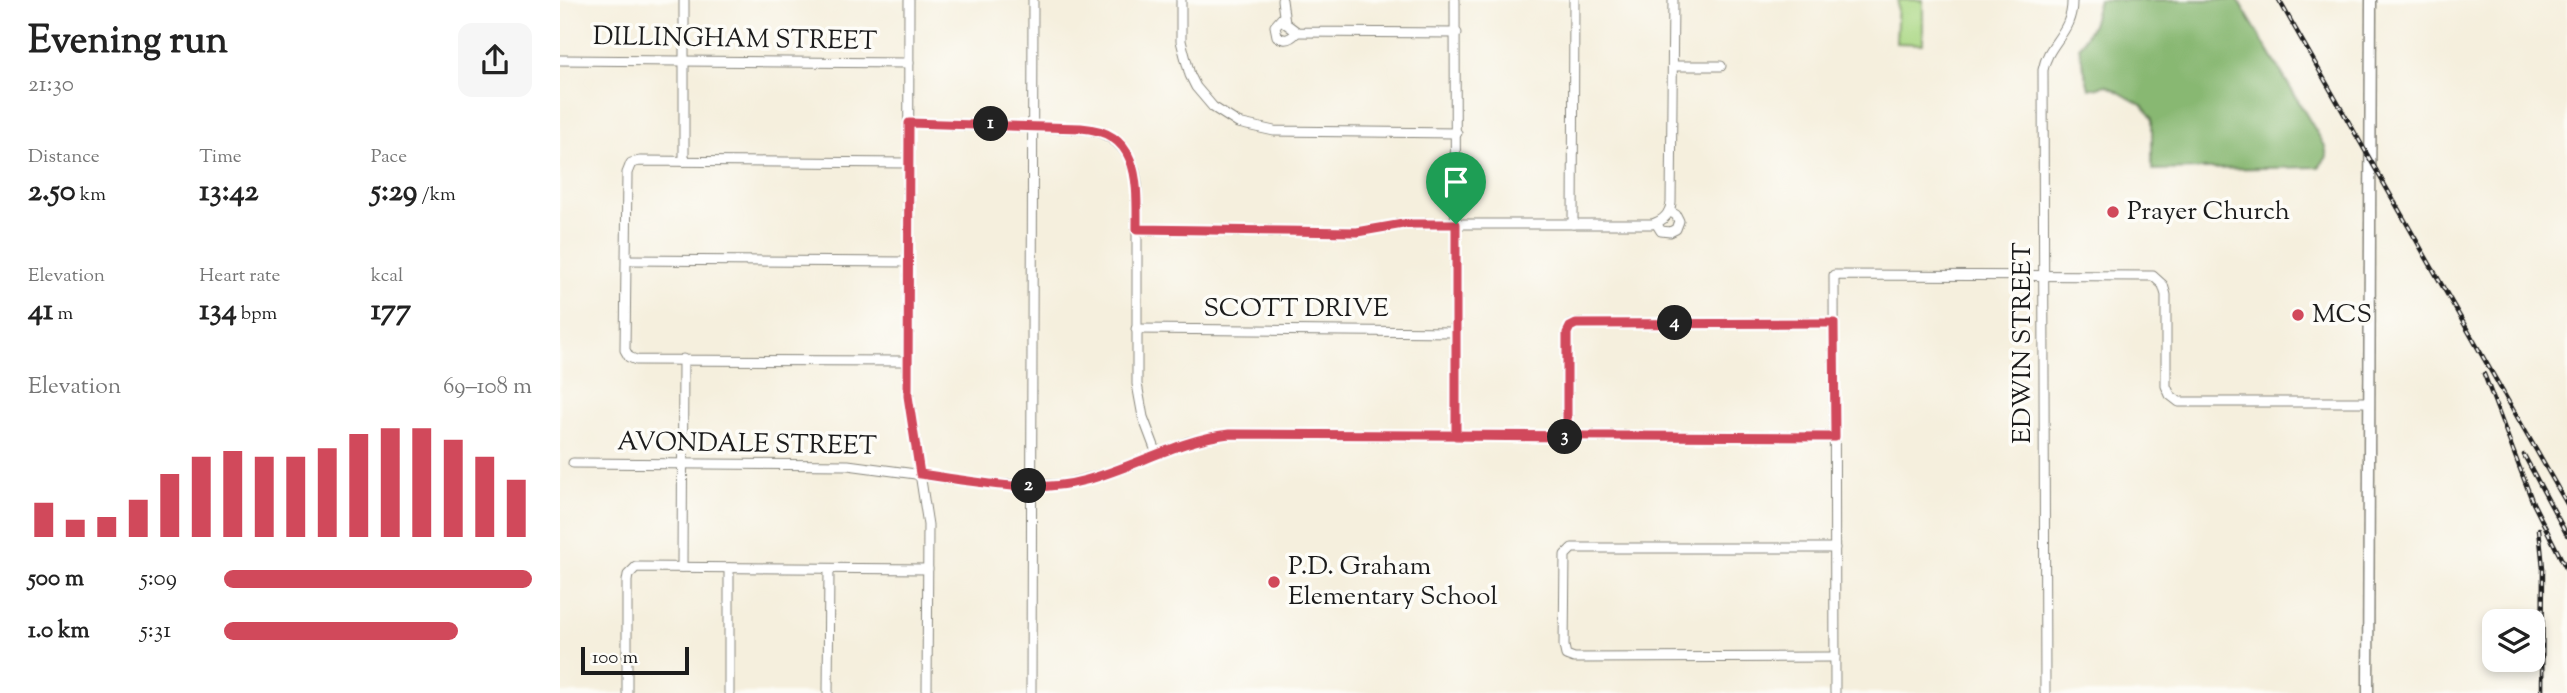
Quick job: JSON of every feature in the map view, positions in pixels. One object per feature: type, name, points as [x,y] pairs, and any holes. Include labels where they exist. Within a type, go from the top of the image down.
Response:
[{"type":"main road","points":[[2368,693],[2371,0]]},
{"type":"street","points":[[684,0],[684,161]]},
{"type":"street","points":[[909,0],[909,411],[928,524],[927,693]]},
{"type":"street","points":[[1031,693],[1033,0]]},
{"type":"street","points":[[1181,0],[1181,41],[1190,75],[1205,99],[1238,123],[1274,131],[1457,133]]},
{"type":"street","points":[[1282,0],[1282,18],[1287,26],[1297,32],[1457,33]]},
{"type":"street","points":[[1455,0],[1456,436]]},
{"type":"street","points":[[1573,0],[1573,224]]},
{"type":"street","points":[[1667,214],[1673,0]]},
{"type":"street","name":"EDWIN STREET","points":[[2045,693],[2043,70],[2069,24],[2072,0]]},
{"type":"street","points":[[1282,18],[1275,26],[1277,36],[1286,40],[1297,32]]},
{"type":"street","name":"DILLINGHAM STREET","points":[[560,60],[909,63]]},
{"type":"street","points":[[1673,66],[1721,66]]},
{"type":"street","points":[[909,123],[1089,128],[1116,140],[1129,156],[1136,174],[1138,395],[1157,454]]},
{"type":"street","points":[[908,362],[636,360],[629,357],[625,350],[627,173],[629,165],[635,161],[909,163]]},
{"type":"street","points":[[1137,229],[1357,232],[1403,224],[1656,223],[1667,214],[1676,215],[1679,221],[1676,229],[1670,232],[1661,231],[1656,223]]},
{"type":"street","points":[[627,260],[908,262]]},
{"type":"street","points":[[1835,693],[1834,275],[2147,275],[2159,280],[2166,295],[2166,386],[2170,395],[2179,402],[2368,402]]},
{"type":"street","points":[[1567,437],[1567,333],[1572,326],[1834,323]]},
{"type":"street","name":"SCOTT DRIVE","points":[[1136,329],[1456,332]]},
{"type":"street","points":[[682,567],[683,359]]},
{"type":"street","name":"AVONDALE STREET","points":[[573,463],[848,465],[999,485],[1032,486],[1061,485],[1085,480],[1199,439],[1229,434],[1835,437]]},
{"type":"street","points":[[1835,548],[1575,547],[1566,553],[1565,639],[1566,655],[1574,658],[1835,657]]},
{"type":"street","points":[[627,693],[627,582],[632,570],[642,566],[928,569]]},
{"type":"street","points":[[729,568],[729,693]]},
{"type":"street","points":[[828,693],[829,569]]},
{"type":"green space","points":[[1898,0],[1923,0],[1923,44],[1896,43]]},
{"type":"green space","points":[[2099,0],[2238,0],[2325,146],[2327,157],[2319,167],[2152,170],[2152,118],[2143,106],[2106,85],[2089,89],[2079,47],[2092,25]]},
{"type":"railway","points":[[2279,0],[2567,504]]},
{"type":"railway","points":[[2484,374],[2533,503],[2567,570]]},
{"type":"railway","points":[[2524,455],[2567,535]]},
{"type":"railway","points":[[2539,529],[2543,568],[2542,693]]},
{"type":"place","name":"Prayer Church","points":[[2113,212]]},
{"type":"place","name":"MCS","points":[[2298,315]]},
{"type":"place","name":"P.D. Graham Elementary School","points":[[1274,582]]},
{"type":"route","points":[[1456,224],[1403,224],[1357,232],[1137,229],[1137,184],[1134,166],[1116,140],[1104,133],[1089,128],[909,123],[908,396],[920,474],[999,485],[1061,485],[1110,473],[1189,442],[1229,434],[1567,437],[1835,437],[1834,323],[1576,324],[1570,327],[1567,333],[1567,437],[1456,436],[1456,224]]}]
